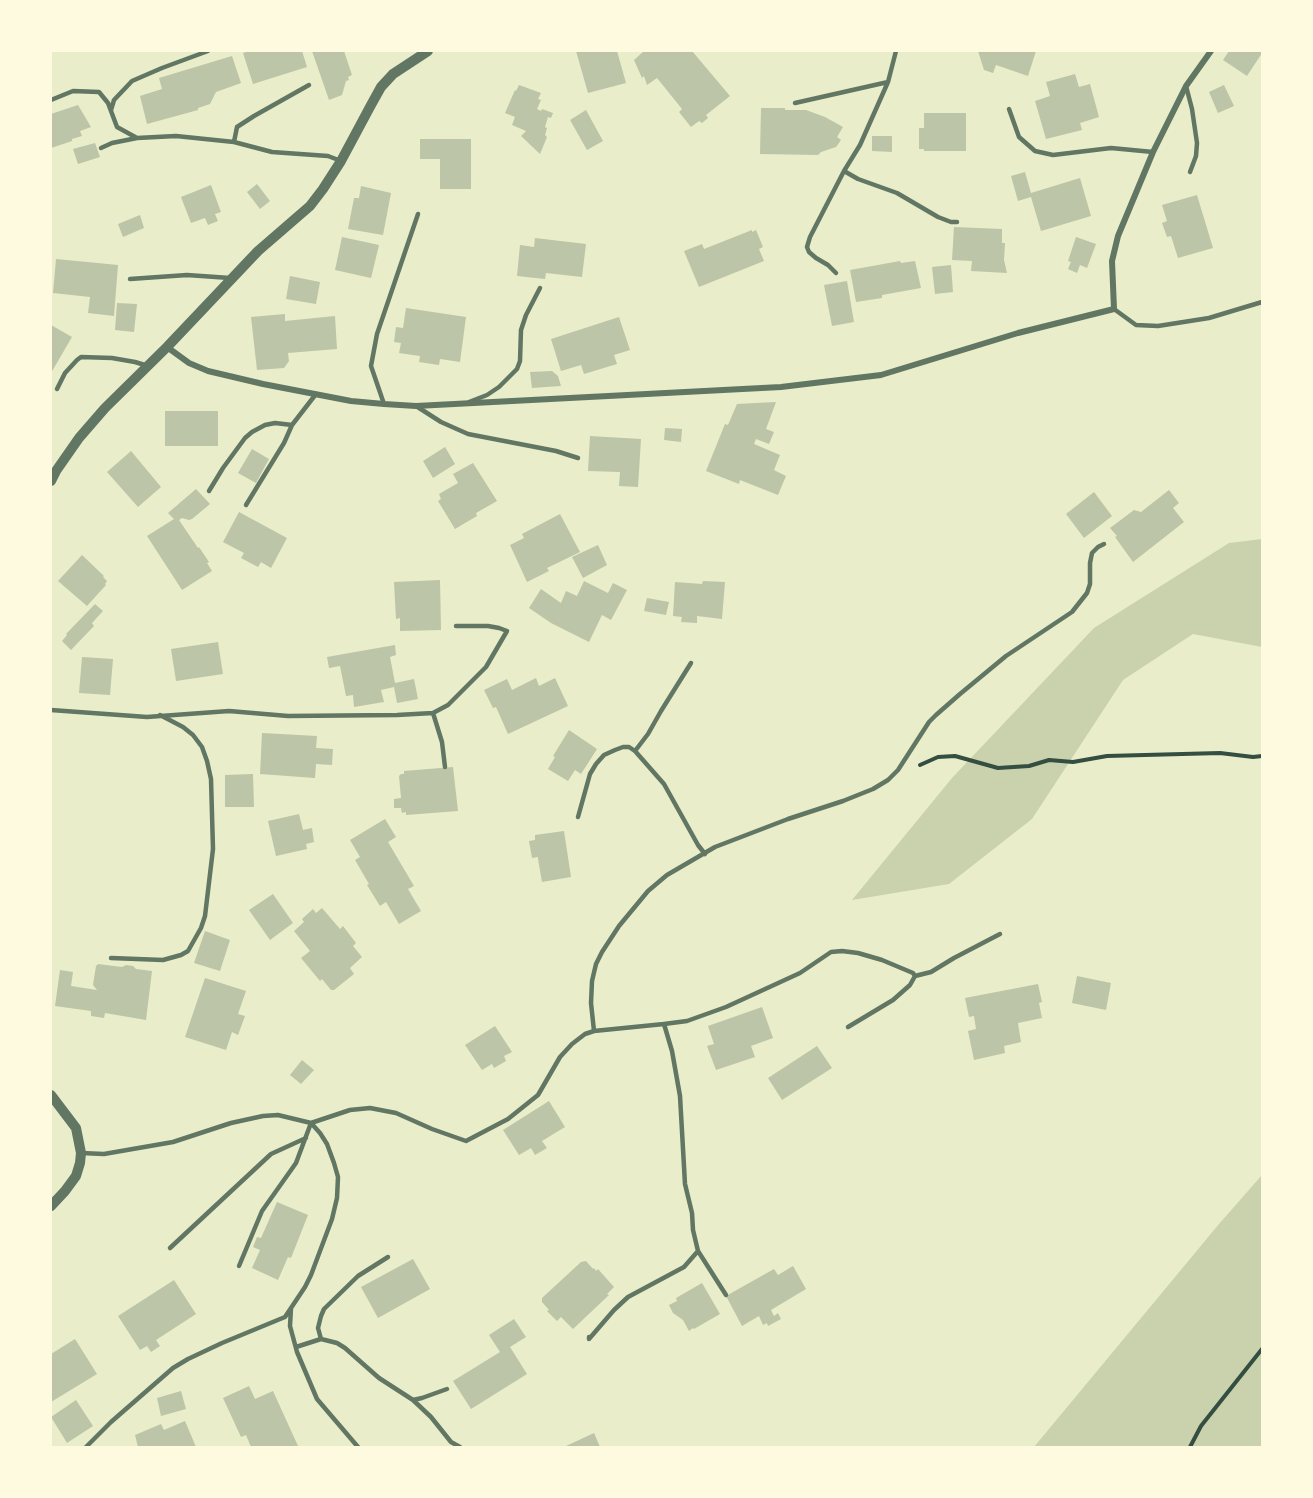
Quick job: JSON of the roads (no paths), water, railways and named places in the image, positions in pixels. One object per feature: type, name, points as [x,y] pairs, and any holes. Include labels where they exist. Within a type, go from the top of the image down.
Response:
[{"type":"street","points":[[53,473],[105,408],[167,347],[258,251],[310,206],[341,161],[381,87],[393,74],[428,51]]},
{"type":"street","points":[[167,347],[189,363],[263,384],[351,401],[416,406],[781,387],[881,375],[1018,333],[1114,309],[1112,261],[1118,236],[1153,152],[1186,86],[1211,51]]},
{"type":"street","points":[[51,1095],[76,1128],[81,1153],[76,1176],[51,1206]]},
{"type":"lane","points":[[111,110],[114,100],[132,81],[208,51]]},
{"type":"lane","points":[[836,273],[809,252],[807,247],[813,229],[860,145],[888,82],[896,51]]},
{"type":"lane","points":[[795,103],[888,82]]},
{"type":"lane","points":[[234,142],[237,127],[309,85]]},
{"type":"lane","points":[[1186,86],[1197,143],[1196,156],[1190,172]]},
{"type":"lane","points":[[51,100],[73,91],[99,92],[108,103],[117,127],[137,138]]},
{"type":"lane","points":[[1009,109],[1019,137],[1035,151],[1053,155],[1111,148],[1153,152]]},
{"type":"lane","points":[[101,148],[112,143],[137,138],[176,136],[234,142],[272,152],[328,156],[341,161]]},
{"type":"lane","points":[[844,171],[897,193],[938,217],[957,222]]},
{"type":"lane","points":[[384,405],[371,366],[377,334],[418,214]]},
{"type":"lane","points":[[130,279],[187,275],[232,278]]},
{"type":"lane","points":[[466,403],[487,395],[499,387],[517,369],[520,361],[521,330],[540,288]]},
{"type":"lane","points":[[1114,309],[1136,325],[1158,326],[1209,318],[1262,302]]},
{"type":"lane","points":[[57,389],[65,373],[81,357],[112,358],[148,366]]},
{"type":"lane","points":[[246,505],[284,443],[292,425],[316,394]]},
{"type":"lane","points":[[416,406],[441,422],[468,434],[556,451],[578,458]]},
{"type":"lane","points":[[209,491],[222,468],[252,432],[275,423],[292,425]]},
{"type":"lane","points":[[594,1031],[591,1003],[592,981],[596,964],[619,926],[648,891],[667,875],[716,847],[873,789],[888,780],[898,770],[929,722],[1006,656],[1072,612],[1088,593],[1092,553],[1104,544]]},
{"type":"lane","points":[[51,710],[147,717],[229,711],[288,716],[432,713],[448,705],[486,667],[507,631],[488,626],[456,626]]},
{"type":"lane","points":[[635,751],[648,734],[690,663]]},
{"type":"lane","points":[[432,713],[442,742],[445,767]]},
{"type":"lane","points":[[111,958],[163,960],[181,956],[189,951],[205,916],[213,849],[211,779],[207,761],[202,747],[193,735],[160,715]]},
{"type":"lane","points":[[578,817],[590,774],[596,764],[603,755],[629,747],[664,784],[705,854]]},
{"type":"lane","points":[[848,1027],[893,1000],[910,985],[915,976],[931,972],[1000,934]]},
{"type":"lane","points":[[81,1153],[104,1154],[173,1142],[231,1123],[263,1116],[278,1115],[311,1123],[350,1110],[370,1108],[396,1113],[466,1141],[508,1119],[538,1095],[560,1057],[585,1034],[594,1031],[687,1021],[800,973],[831,952],[858,953],[882,960],[913,973],[915,976]]},
{"type":"lane","points":[[664,1024],[672,1051],[680,1096],[685,1184],[698,1251],[726,1295]]},
{"type":"lane","points":[[239,1266],[262,1211],[296,1163],[311,1123]]},
{"type":"lane","points":[[86,1447],[173,1368],[222,1342],[285,1317],[311,1275],[332,1219],[337,1198],[338,1177],[334,1163],[327,1144],[311,1123]]},
{"type":"lane","points":[[170,1248],[271,1154],[306,1138]]},
{"type":"lane","points":[[589,1337],[589,1339],[628,1297],[684,1267],[698,1251]]},
{"type":"lane","points":[[321,1339],[318,1328],[324,1309],[358,1276],[388,1257]]},
{"type":"lane","points":[[291,1308],[290,1326],[317,1399],[358,1447]]},
{"type":"lane","points":[[296,1347],[321,1339],[337,1343],[379,1378],[413,1400],[431,1417],[451,1442],[460,1447]]},
{"type":"lane","points":[[413,1400],[447,1389]]}]
